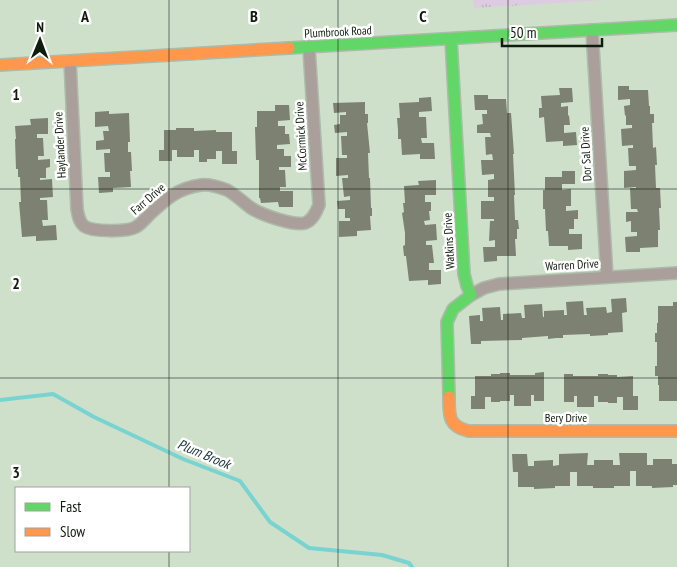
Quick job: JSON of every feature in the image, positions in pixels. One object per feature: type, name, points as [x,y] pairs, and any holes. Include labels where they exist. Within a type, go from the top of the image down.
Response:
[{"type":"street","name":"Plumbrook Road","points":[[0,65],[677,25]]},
{"type":"street","name":"Dor Sal Drive","points":[[592,30],[607,277]]},
{"type":"street","name":"Watkins Drive","points":[[451,39],[464,274],[471,296]]},
{"type":"street","name":"McCormick Drive","points":[[309,48],[319,205],[316,214],[311,220]]},
{"type":"street","name":"Haylander Drive","points":[[70,61],[77,209],[80,222],[84,226]]},
{"type":"street","name":"Farr Drive","points":[[84,226],[98,231],[134,228],[174,193],[185,188],[204,184],[217,186],[228,191],[265,216],[304,223],[311,220]]},
{"type":"street","name":"Warren Drive","points":[[471,296],[484,288],[499,284],[677,273]]},
{"type":"street","name":"Bery Drive","points":[[471,296],[456,306],[449,314],[447,322],[449,416],[456,427],[463,431],[472,432],[677,431]]},
{"type":"green space","points":[[473,0],[606,0],[474,8]]},
{"type":"building","points":[[618,86],[629,86],[629,90],[648,90],[650,114],[654,114],[654,123],[652,123],[653,148],[656,147],[656,188],[660,188],[660,230],[658,230],[658,247],[640,248],[640,252],[626,252],[625,237],[637,236],[637,232],[631,232],[631,221],[626,222],[626,212],[638,212],[637,209],[631,209],[630,188],[636,187],[624,188],[624,171],[636,170],[636,166],[629,166],[628,148],[633,148],[633,145],[622,146],[621,129],[632,128],[632,125],[626,125],[624,106],[630,105],[630,99],[618,100]]},
{"type":"building","points":[[559,88],[572,88],[573,102],[561,103],[561,107],[568,106],[570,125],[564,125],[564,133],[576,132],[577,145],[563,146],[563,141],[546,142],[544,117],[539,118],[539,108],[542,108],[541,96],[560,95]]},
{"type":"building","points":[[474,95],[488,95],[488,99],[506,99],[507,113],[511,113],[515,220],[518,220],[519,229],[517,229],[517,239],[515,239],[516,256],[497,256],[497,261],[484,262],[483,247],[495,247],[495,240],[489,241],[490,221],[494,221],[494,219],[481,219],[481,201],[494,201],[494,197],[488,197],[488,180],[494,179],[494,174],[482,175],[481,160],[493,160],[492,154],[486,155],[485,137],[491,137],[490,133],[477,133],[477,125],[483,124],[482,114],[487,114],[487,110],[475,110]]},
{"type":"building","points":[[431,97],[432,111],[419,112],[419,117],[426,117],[427,138],[421,138],[422,143],[434,143],[435,159],[420,159],[420,154],[402,155],[401,139],[398,139],[397,118],[400,118],[399,103],[419,102],[419,98]]},
{"type":"building","points":[[365,102],[365,114],[368,114],[370,153],[368,153],[372,208],[372,216],[370,216],[371,230],[357,231],[357,236],[339,237],[339,221],[350,221],[350,218],[345,218],[345,209],[338,209],[337,201],[350,200],[350,196],[344,197],[342,178],[348,178],[348,175],[336,176],[336,158],[347,158],[347,155],[342,155],[341,136],[347,136],[347,132],[335,133],[334,125],[340,124],[340,115],[346,115],[346,112],[334,113],[333,103]]},
{"type":"building","points":[[275,105],[289,105],[290,120],[278,121],[278,126],[285,126],[285,134],[289,134],[290,144],[277,145],[277,149],[284,149],[284,156],[291,156],[291,167],[279,167],[279,170],[285,170],[286,187],[280,187],[280,191],[293,191],[293,207],[279,207],[278,202],[261,203],[259,198],[259,160],[256,160],[255,127],[257,127],[257,111],[275,111]]},
{"type":"building","points":[[109,111],[109,114],[129,113],[130,142],[128,142],[128,152],[131,152],[131,187],[113,188],[113,192],[99,193],[98,177],[110,177],[110,172],[105,172],[104,153],[110,153],[110,149],[96,150],[96,141],[104,140],[103,131],[109,131],[108,126],[95,127],[95,112]]},
{"type":"building","points":[[48,118],[48,134],[37,134],[37,138],[43,138],[44,156],[38,156],[38,160],[50,159],[50,167],[46,168],[46,178],[40,178],[40,180],[52,179],[53,197],[40,198],[40,200],[47,200],[48,220],[42,220],[43,226],[56,225],[57,240],[36,241],[36,236],[22,237],[19,202],[21,202],[20,177],[18,177],[18,169],[16,169],[15,126],[31,125],[30,119]]},
{"type":"building","points":[[176,128],[194,128],[194,131],[216,130],[216,132],[232,132],[232,151],[237,151],[237,164],[222,164],[222,151],[216,151],[216,159],[207,159],[207,162],[199,162],[199,150],[194,150],[194,157],[177,157],[177,150],[172,150],[172,161],[159,161],[159,150],[164,150],[164,130],[176,130]]},
{"type":"building","points":[[562,171],[575,171],[575,184],[562,184],[562,190],[571,189],[571,206],[566,206],[566,211],[578,210],[578,219],[574,219],[574,229],[569,229],[569,234],[582,234],[582,249],[568,250],[568,246],[549,246],[545,209],[543,209],[545,177],[562,177]]},
{"type":"building","points":[[436,180],[436,195],[425,195],[425,202],[431,202],[431,211],[429,211],[430,220],[424,221],[425,225],[436,224],[437,240],[426,241],[426,245],[432,245],[434,263],[429,263],[429,270],[441,270],[441,284],[428,285],[428,280],[409,281],[403,246],[405,245],[402,213],[404,212],[403,203],[405,203],[404,186],[419,185],[418,181]]},
{"type":"building","points":[[626,298],[627,312],[622,313],[623,332],[590,336],[590,334],[563,335],[563,338],[548,339],[548,336],[522,338],[522,340],[481,341],[481,344],[471,344],[469,316],[480,315],[480,321],[483,321],[482,308],[500,307],[501,320],[503,320],[503,314],[521,313],[522,318],[525,318],[524,305],[542,304],[543,317],[544,311],[564,310],[564,315],[567,315],[566,302],[583,301],[584,315],[587,315],[586,308],[606,307],[607,313],[612,312],[611,299]]},
{"type":"building","points":[[673,302],[677,302],[677,401],[659,401],[658,376],[655,376],[657,342],[655,342],[655,333],[657,333],[658,306],[673,306]]},
{"type":"building","points":[[544,372],[544,401],[534,401],[534,395],[531,395],[531,406],[514,406],[514,395],[510,395],[510,401],[500,402],[491,402],[491,397],[485,397],[485,409],[471,409],[471,396],[475,396],[475,376],[491,376],[491,374],[500,373],[535,375],[535,373]]},
{"type":"building","points":[[564,374],[573,374],[573,376],[608,374],[617,375],[617,377],[633,376],[633,396],[638,396],[638,410],[623,410],[623,397],[617,397],[617,403],[608,403],[598,402],[598,396],[594,396],[594,407],[577,407],[577,396],[574,396],[574,402],[564,402]]},
{"type":"building","points":[[588,453],[587,465],[594,465],[594,460],[613,460],[613,465],[620,465],[619,453],[647,453],[647,465],[653,465],[653,459],[672,459],[672,464],[677,464],[677,485],[673,485],[673,487],[652,488],[652,486],[636,486],[636,471],[630,471],[630,486],[593,488],[593,486],[577,486],[577,472],[570,472],[570,486],[534,489],[534,487],[518,487],[518,472],[513,472],[512,454],[527,454],[528,466],[534,466],[534,461],[553,460],[553,466],[559,465],[559,454]]},
{"type":"waterway","name":"Plum Brook","points":[[0,400],[53,394],[94,417],[183,459],[240,481],[270,522],[309,548],[382,555],[409,563],[412,567]]},
{"type":"traffic: fast","points":[[289,48],[677,25]]},
{"type":"traffic: fast","points":[[449,397],[447,322],[453,309],[471,295],[464,274],[451,39]]},
{"type":"traffic: slow","points":[[0,65],[289,48]]},
{"type":"traffic: slow","points":[[449,397],[449,409],[453,423],[461,429],[468,431],[677,431]]}]
